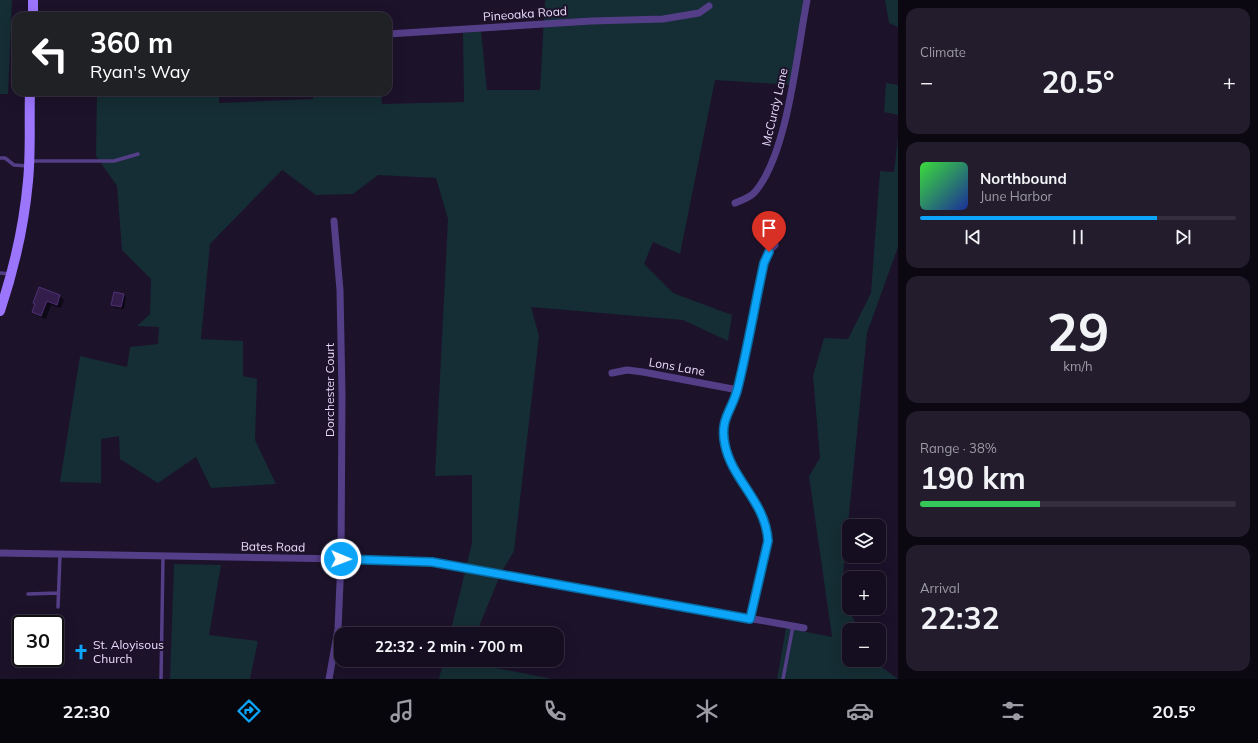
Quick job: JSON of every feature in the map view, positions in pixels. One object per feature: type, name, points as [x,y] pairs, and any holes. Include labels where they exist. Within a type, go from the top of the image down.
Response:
[{"type":"main road","points":[[33,12],[34,0]]},
{"type":"main road","points":[[0,310],[17,257],[26,207],[29,163],[30,96]]},
{"type":"street","name":"McCurdy Lane","points":[[735,203],[753,194],[764,178],[774,156],[789,106],[807,0]]},
{"type":"street","name":"Pineoaka Road","points":[[392,34],[591,21],[663,19],[699,13],[709,6]]},
{"type":"street","name":"Dorchester Court","points":[[329,679],[338,629],[341,559],[342,394],[340,298],[334,221]]},
{"type":"street","points":[[750,619],[768,541],[767,528],[763,517],[731,462],[725,445],[725,417],[738,390],[764,263],[769,252],[775,245]]},
{"type":"street","name":"Lons Lane","points":[[612,373],[627,370],[643,372],[738,390]]},
{"type":"street","name":"Bates Road","points":[[0,553],[432,562],[804,628]]},
{"type":"lane","points":[[0,158],[5,158],[14,165],[29,163],[114,161],[138,154]]},
{"type":"lane","points":[[0,274],[11,274]]},
{"type":"lane","points":[[58,607],[60,555]]},
{"type":"lane","points":[[161,679],[163,557]]},
{"type":"lane","points":[[28,594],[58,593]]},
{"type":"lane","points":[[783,679],[793,626]]},
{"type":"shaded area","points":[[0,0],[12,0],[8,94],[0,94]]},
{"type":"shaded area","points":[[545,0],[809,0],[792,85],[715,80],[680,254],[653,242],[644,264],[673,293],[732,315],[728,341],[683,320],[531,307],[539,336],[514,551],[501,573],[479,627],[452,627],[472,543],[472,475],[435,476],[448,219],[436,178],[378,175],[353,194],[316,195],[282,170],[210,244],[201,339],[243,341],[243,376],[257,379],[255,440],[276,484],[211,488],[196,457],[158,483],[120,459],[119,436],[101,439],[101,483],[60,482],[80,356],[127,367],[130,347],[158,344],[159,327],[137,326],[150,314],[151,279],[122,250],[117,186],[96,156],[97,96],[219,96],[219,103],[313,99],[313,96],[381,96],[382,104],[464,102],[463,33],[481,31],[487,90],[540,90]]},
{"type":"shaded area","points":[[885,0],[898,0],[898,27],[889,23]]},
{"type":"shaded area","points":[[886,83],[898,85],[898,115],[884,112]]},
{"type":"shaded area","points":[[898,138],[898,247],[867,333],[849,519],[842,519],[842,563],[844,563],[843,571],[842,571],[841,595],[842,615],[851,615],[855,623],[842,623],[842,667],[882,667],[898,679],[777,679],[786,628],[832,637],[809,476],[820,458],[813,376],[824,338],[848,339],[871,293],[880,171],[894,172]]},
{"type":"shaded area","points":[[174,564],[221,565],[209,635],[258,641],[250,679],[170,679]]},
{"type":"shaded area","points":[[442,667],[491,667],[552,679],[439,679]]},
{"type":"building","points":[[39,287],[60,295],[57,305],[47,301],[41,316],[32,312],[35,304],[33,303]]},
{"type":"building","points":[[114,292],[124,294],[121,307],[111,305]]},
{"type":"place","name":"St. Aloyisous Church","points":[[81,652]]},
{"type":"route","points":[[341,559],[432,562],[750,619],[768,541],[767,528],[753,497],[731,462],[725,445],[724,431],[725,417],[738,390],[764,263],[769,252]]}]
